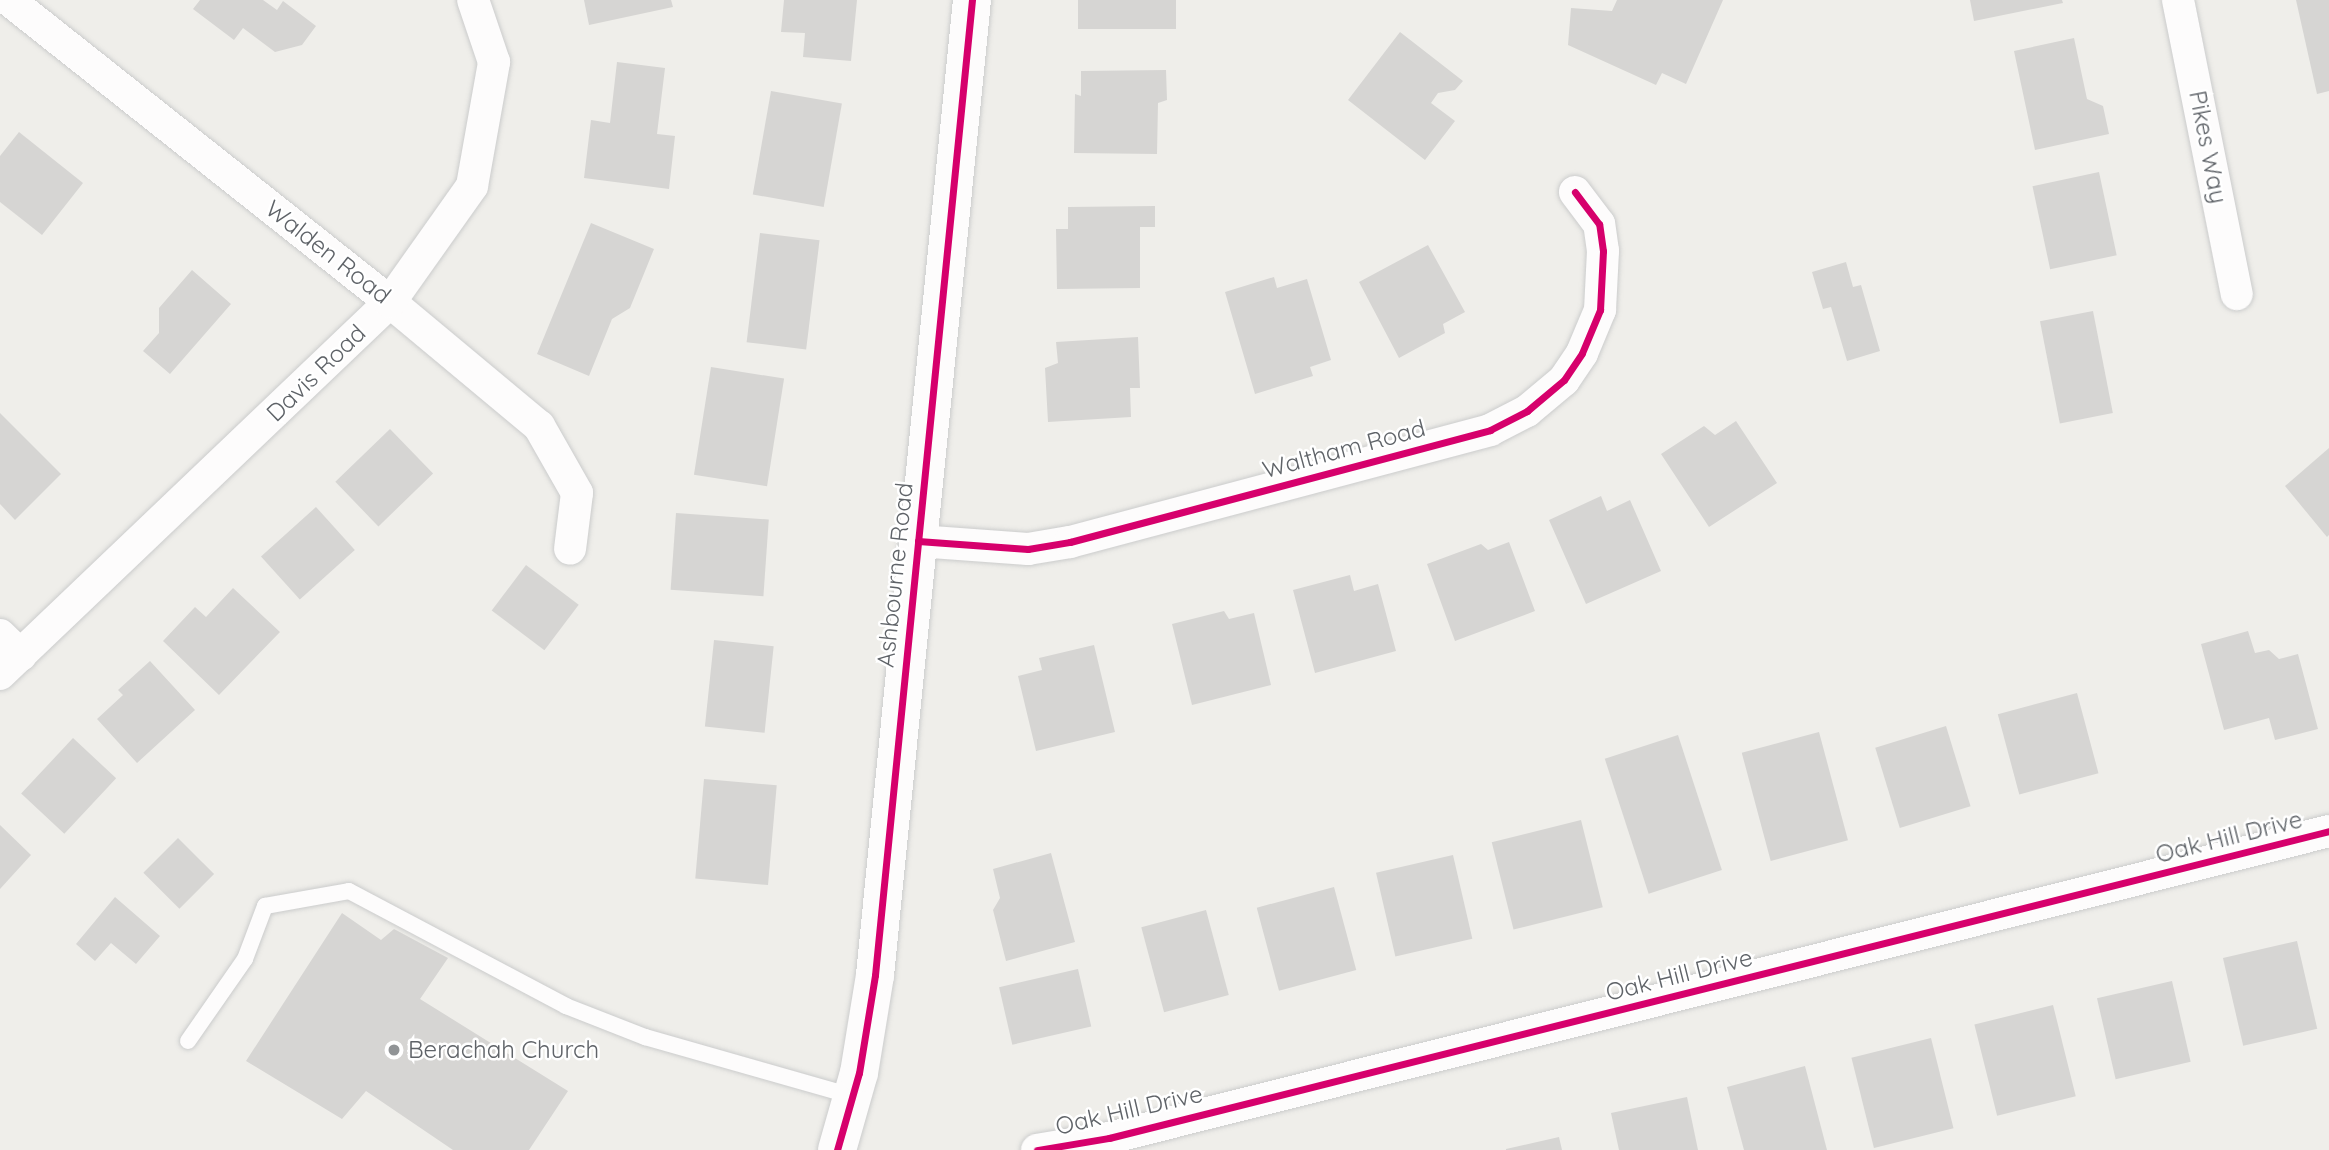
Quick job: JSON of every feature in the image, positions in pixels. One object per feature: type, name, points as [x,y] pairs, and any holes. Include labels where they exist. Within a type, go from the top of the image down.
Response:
[{"type":"street","name":"Walden Road","points":[[9,0],[390,302],[539,426],[577,494],[570,549]]},
{"type":"street","name":"Davis Road","points":[[7,655],[390,302],[472,186],[494,62],[473,0]]},
{"type":"street","name":"Ashbourne Road","points":[[837,1150],[852,1096],[875,975],[972,0]]},
{"type":"street","name":"Pikes Way","points":[[2179,0],[2237,294]]},
{"type":"street","name":"Waltham Road","points":[[918,541],[1028,549],[1070,542],[1490,430],[1527,411],[1564,380],[1582,353],[1600,310],[1603,251],[1599,224],[1575,192]]},
{"type":"street","name":"Oak Hill Drive","points":[[1037,1150],[1109,1138],[2329,831]]},
{"type":"lane","points":[[188,1041],[245,958],[265,906],[349,891],[566,1006],[645,1037],[852,1096]]},
{"type":"building","points":[[200,0],[263,0],[277,10],[283,1],[316,26],[302,45],[275,52],[243,28],[234,40],[193,9]]},
{"type":"building","points":[[584,0],[671,0],[673,7],[589,25]]},
{"type":"building","points":[[784,0],[857,0],[851,61],[803,57],[805,33],[781,32]]},
{"type":"building","points":[[1078,0],[1176,0],[1176,29],[1078,29]]},
{"type":"building","points":[[1617,0],[1723,0],[1686,84],[1662,73],[1656,85],[1568,45],[1571,8],[1612,11]]},
{"type":"building","points":[[1970,0],[2062,0],[2063,3],[1974,21]]},
{"type":"building","points":[[2296,0],[2329,0],[2329,91],[2317,94]]},
{"type":"building","points":[[1400,32],[1463,81],[1455,90],[1438,93],[1431,103],[1455,121],[1425,160],[1348,100]]},
{"type":"building","points":[[2074,38],[2087,99],[2103,106],[2109,134],[2035,150],[2014,51]]},
{"type":"building","points":[[617,62],[665,68],[657,134],[675,136],[669,189],[584,178],[591,120],[610,123]]},
{"type":"building","points":[[1166,70],[1167,100],[1158,103],[1157,154],[1074,153],[1075,94],[1081,96],[1081,71]]},
{"type":"building","points":[[771,91],[842,104],[824,207],[753,194]]},
{"type":"building","points":[[19,132],[83,183],[42,235],[0,202],[0,156]]},
{"type":"building","points":[[2099,172],[2117,255],[2050,269],[2032,186]]},
{"type":"building","points":[[1155,206],[1155,227],[1140,227],[1140,288],[1057,289],[1056,229],[1068,229],[1068,207]]},
{"type":"building","points":[[591,223],[654,249],[630,308],[612,319],[589,376],[537,354]]},
{"type":"building","points":[[760,233],[820,240],[806,349],[747,342]]},
{"type":"building","points":[[1428,245],[1465,312],[1443,324],[1445,333],[1399,358],[1359,282]]},
{"type":"building","points":[[1846,262],[1853,287],[1861,285],[1880,351],[1847,361],[1831,307],[1823,309],[1812,272]]},
{"type":"building","points":[[192,270],[231,304],[170,374],[143,351],[159,333],[159,308]]},
{"type":"building","points":[[1274,277],[1277,288],[1307,279],[1331,360],[1310,367],[1313,376],[1255,394],[1225,292]]},
{"type":"building","points":[[2093,311],[2113,413],[2060,423],[2040,321]]},
{"type":"building","points":[[1138,337],[1140,388],[1130,388],[1131,417],[1048,422],[1045,368],[1058,363],[1056,342]]},
{"type":"building","points":[[711,367],[784,379],[767,486],[694,475]]},
{"type":"building","points":[[0,413],[61,474],[15,520],[0,504]]},
{"type":"building","points":[[1736,421],[1777,483],[1709,527],[1661,454],[1704,426],[1715,435]]},
{"type":"building","points":[[390,429],[433,474],[378,526],[335,482]]},
{"type":"building","points":[[2329,448],[2329,535],[2327,537],[2285,486]]},
{"type":"building","points":[[1601,496],[1607,511],[1630,500],[1661,571],[1586,604],[1549,520]]},
{"type":"building","points":[[316,507],[355,550],[300,600],[261,557]]},
{"type":"building","points":[[676,513],[769,519],[763,596],[671,590]]},
{"type":"building","points":[[1509,542],[1535,611],[1455,641],[1427,564],[1481,544],[1488,550]]},
{"type":"building","points":[[526,565],[579,605],[544,650],[492,611]]},
{"type":"building","points":[[1350,575],[1354,591],[1378,584],[1396,651],[1315,673],[1293,590]]},
{"type":"building","points":[[233,588],[280,632],[219,695],[163,641],[195,607],[206,617]]},
{"type":"building","points":[[1224,611],[1229,619],[1254,613],[1271,685],[1192,705],[1172,624]]},
{"type":"building","points":[[2248,631],[2255,653],[2269,650],[2279,659],[2298,654],[2318,729],[2275,740],[2269,718],[2224,730],[2201,644]]},
{"type":"building","points":[[714,640],[774,646],[765,733],[705,727]]},
{"type":"building","points":[[1094,645],[1115,732],[1036,751],[1018,676],[1042,670],[1039,658]]},
{"type":"building","points":[[150,661],[195,710],[137,763],[97,719],[123,695],[118,690]]},
{"type":"building","points":[[2077,693],[2098,773],[2019,794],[1998,714]]},
{"type":"building","points":[[1946,726],[1971,806],[1900,828],[1875,748]]},
{"type":"building","points":[[1819,732],[1848,840],[1771,861],[1742,753]]},
{"type":"building","points":[[1678,735],[1722,870],[1649,894],[1605,759]]},
{"type":"building","points":[[73,738],[116,778],[64,834],[21,794]]},
{"type":"building","points":[[704,779],[777,785],[768,885],[695,879]]},
{"type":"building","points":[[1581,820],[1603,907],[1514,930],[1492,842]]},
{"type":"building","points":[[0,825],[31,855],[0,889]]},
{"type":"building","points":[[178,838],[214,874],[179,909],[143,873]]},
{"type":"building","points":[[1051,853],[1075,942],[1006,961],[993,910],[1000,898],[993,869]]},
{"type":"building","points":[[1453,855],[1472,939],[1395,957],[1376,873]]},
{"type":"building","points":[[1334,887],[1356,970],[1279,991],[1257,908]]},
{"type":"building","points":[[115,897],[160,936],[136,964],[111,943],[95,961],[76,944]]},
{"type":"building","points":[[1206,910],[1229,995],[1164,1012],[1141,927]]},
{"type":"building","name":"Berachah Church","points":[[342,913],[381,940],[394,929],[448,958],[420,999],[568,1091],[529,1150],[453,1150],[366,1091],[342,1119],[246,1061]]},
{"type":"building","points":[[2297,941],[2317,1029],[2243,1046],[2223,958]]},
{"type":"building","points":[[1078,969],[1091,1026],[1012,1045],[999,987]]},
{"type":"building","points":[[2172,981],[2191,1062],[2116,1079],[2097,998]]},
{"type":"building","points":[[2053,1005],[2076,1096],[1997,1116],[1974,1025]]},
{"type":"building","points":[[1931,1038],[1953,1128],[1874,1148],[1851,1058]]},
{"type":"building","points":[[1805,1066],[1827,1150],[1744,1150],[1727,1087]]},
{"type":"building","points":[[1687,1097],[1698,1150],[1619,1150],[1611,1113]]},
{"type":"building","points":[[1559,1137],[1562,1150],[1506,1150],[1506,1149]]},
{"type":"cycle path","points":[[837,1150],[859,1073],[875,975],[972,0]]},
{"type":"cycle path","points":[[918,541],[1028,549],[1070,542],[1490,430],[1527,411],[1564,380],[1582,353],[1600,310],[1603,251],[1599,224],[1575,192]]},
{"type":"cycle path","points":[[1037,1150],[1109,1138],[2329,831]]},
{"type":"place","name":"Berachah Church","points":[[394,1050]]}]
